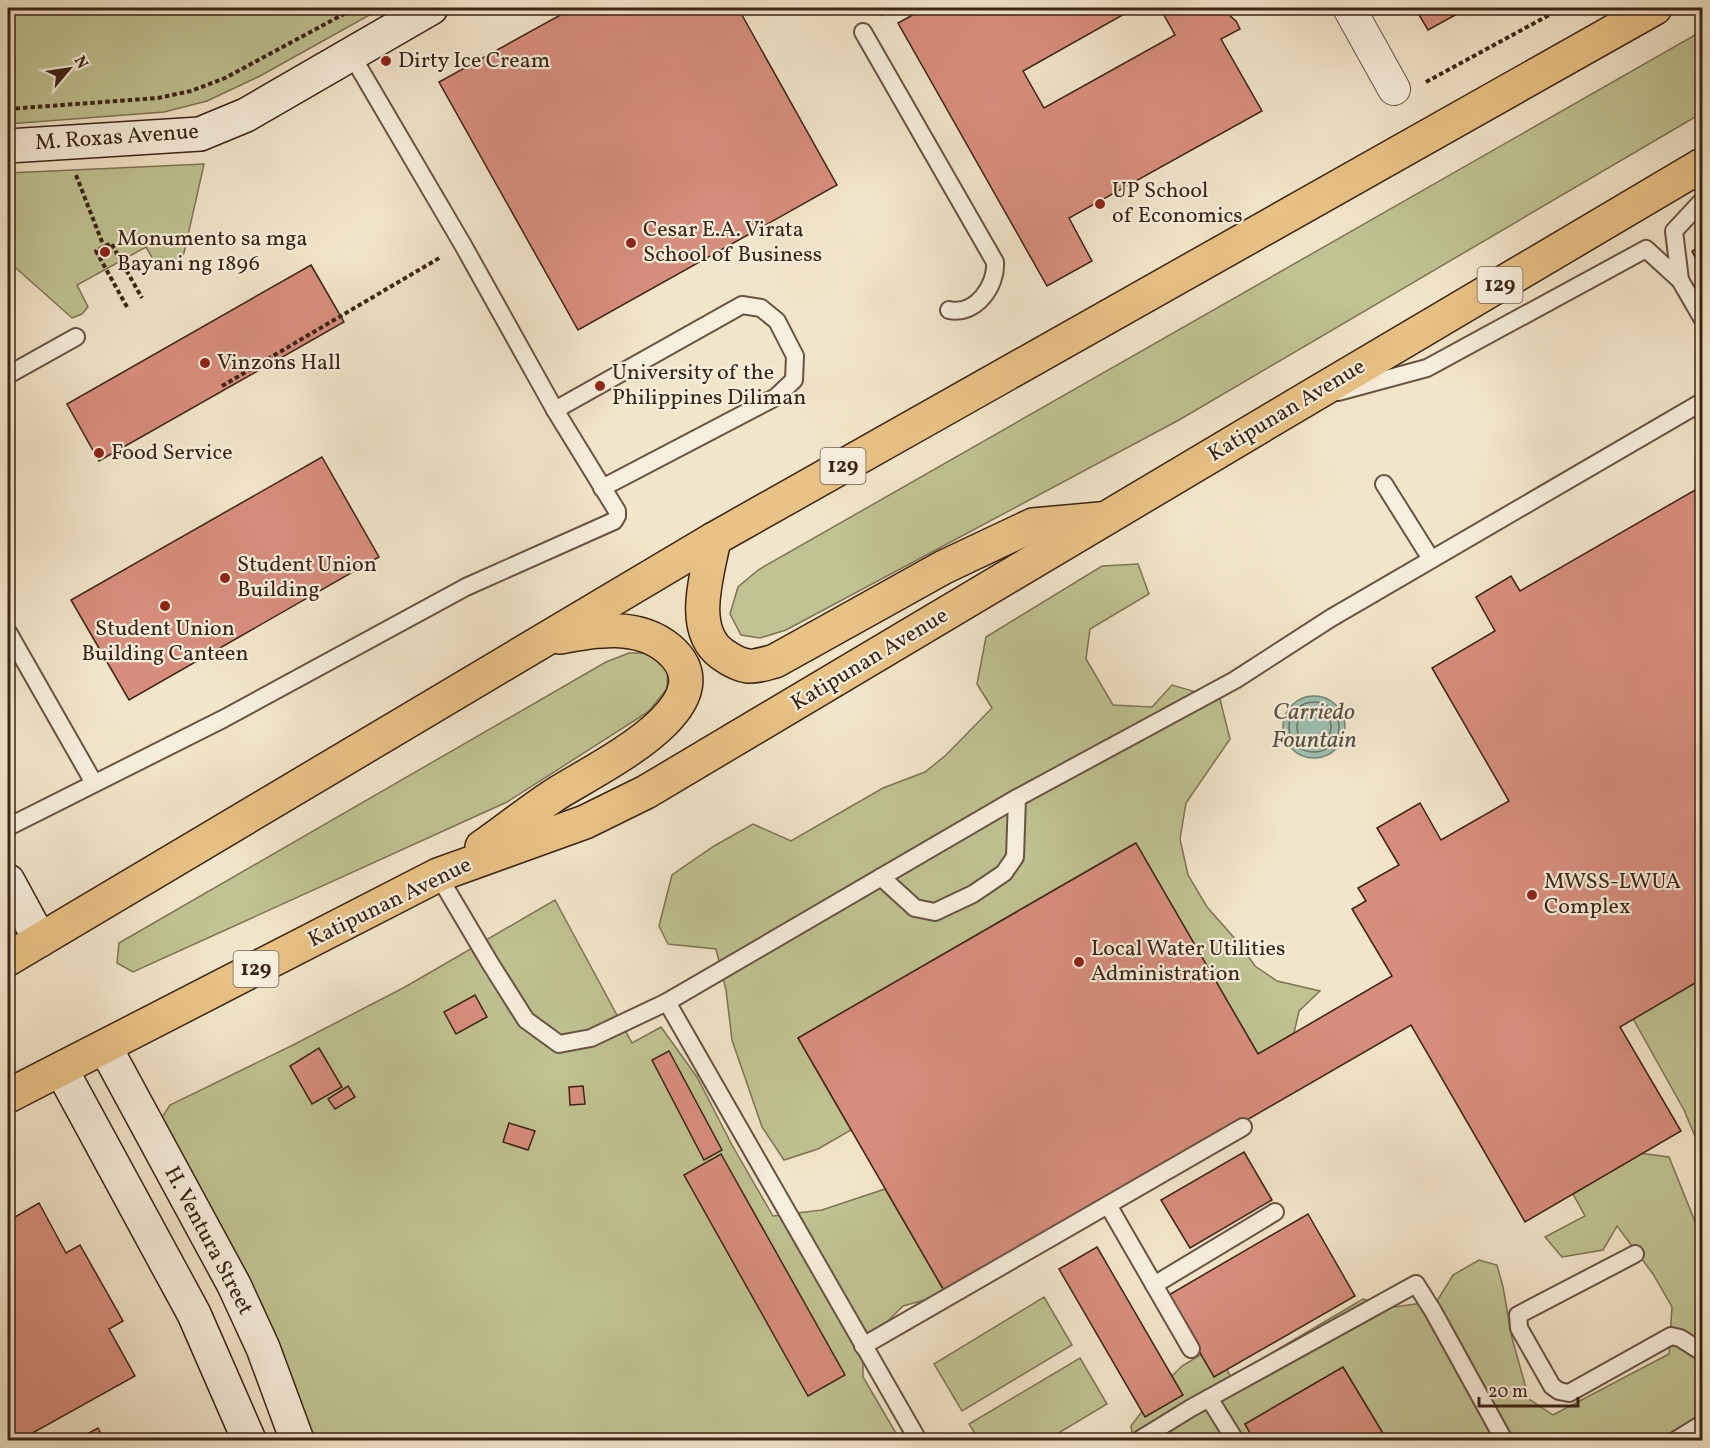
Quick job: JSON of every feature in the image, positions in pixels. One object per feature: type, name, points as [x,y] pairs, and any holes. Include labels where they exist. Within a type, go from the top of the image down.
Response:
[{"type":"main road","name":"129","points":[[8,959],[714,539],[1655,8]]},
{"type":"main road","name":"Katipunan Avenue","points":[[8,1096],[445,872],[585,822],[646,792],[1702,165]]},
{"type":"main road","points":[[714,539],[703,601],[703,627],[715,649],[731,660],[748,666],[775,661],[944,567],[1033,525],[1108,518]]},
{"type":"main road","points":[[445,872],[553,796],[634,746],[661,726],[673,713],[682,697],[685,681],[682,666],[675,654],[663,644],[647,636],[625,630],[588,632],[547,639]]},
{"type":"street","name":"M. Roxas Avenue","points":[[8,146],[200,134],[246,115],[431,8]]},
{"type":"street","points":[[1349,8],[1407,87]]},
{"type":"street","points":[[8,881],[40,940]]},
{"type":"street","name":"H. Ventura Street","points":[[105,1047],[234,1285],[262,1348],[297,1440]]},
{"type":"street","name":"H. Ventura Street","points":[[61,1069],[194,1314],[249,1440]]},
{"type":"lane","points":[[863,32],[995,261],[996,272],[993,280],[974,307],[958,312],[949,310]]},
{"type":"lane","points":[[8,827],[223,719],[466,587],[614,520],[617,516],[617,511],[555,410],[463,244],[351,54]]},
{"type":"lane","points":[[1680,280],[1674,231],[1702,201]]},
{"type":"lane","points":[[1298,404],[1427,368],[1646,249],[1680,280],[1702,318]]},
{"type":"lane","points":[[555,410],[742,305],[761,308],[777,321],[795,356],[794,380],[776,397],[602,488]]},
{"type":"lane","points":[[8,375],[76,337]]},
{"type":"lane","points":[[445,872],[490,963],[526,1020],[559,1044],[591,1038],[667,1002],[1017,798],[1235,680],[1331,618],[1702,402]]},
{"type":"lane","points":[[1384,484],[1431,559]]},
{"type":"lane","points":[[8,632],[94,783]]},
{"type":"lane","points":[[881,877],[915,908],[934,912],[973,894],[1004,873],[1015,857],[1017,798]]},
{"type":"lane","points":[[667,1002],[918,1440]]},
{"type":"lane","points":[[863,1346],[1243,1127]]},
{"type":"lane","points":[[1108,1205],[1191,1349]]},
{"type":"lane","points":[[1154,1285],[1275,1212]]},
{"type":"lane","points":[[1635,1254],[1518,1315],[1519,1328],[1552,1386],[1559,1391],[1569,1393],[1671,1336],[1680,1338],[1702,1352]]},
{"type":"lane","points":[[1139,1440],[1209,1398],[1416,1284],[1504,1440]]},
{"type":"lane","points":[[1209,1398],[1235,1440]]},
{"type":"lane","points":[[1676,1440],[1702,1424]]},
{"type":"path","points":[[8,110],[158,98],[191,91],[225,78],[355,8]]},
{"type":"path","points":[[1407,87],[1562,8]]},
{"type":"path","points":[[63,143],[104,247]]},
{"type":"path","points":[[127,307],[96,251],[111,243],[142,298]]},
{"type":"path","points":[[222,386],[463,244]]},
{"type":"shaded area","points":[[8,8],[382,8],[260,76],[207,101],[164,112],[8,124]]},
{"type":"shaded area","points":[[1702,31],[1702,113],[1179,420],[786,630],[760,638],[741,635],[730,614],[738,587],[758,570]]},
{"type":"shaded area","points":[[204,164],[184,253],[179,260],[170,267],[158,268],[146,247],[77,285],[88,307],[82,314],[72,318],[8,261],[8,173]]},
{"type":"shaded area","points":[[1138,564],[1149,594],[1090,629],[1086,659],[1113,705],[1152,707],[1172,685],[1220,699],[1230,739],[1186,803],[1180,839],[1188,875],[1207,907],[1238,942],[1255,966],[1277,981],[1320,991],[1299,1011],[1294,1033],[1258,1054],[1135,843],[798,1038],[851,1130],[818,1149],[784,1160],[762,1127],[732,1040],[726,990],[716,949],[668,944],[659,926],[672,875],[714,846],[753,824],[791,841],[883,788],[925,772],[946,755],[992,708],[977,684],[986,637],[1102,566]]},
{"type":"shaded area","points":[[629,653],[651,653],[668,665],[667,689],[648,712],[507,802],[133,972],[117,963],[119,943],[606,662]]},
{"type":"shaded area","points":[[555,900],[632,1043],[661,1027],[697,1077],[732,1145],[773,1216],[822,1210],[885,1189],[946,1294],[903,1306],[863,1346],[863,1377],[900,1440],[310,1440],[157,1125],[170,1105],[405,987]]},
{"type":"shaded area","points":[[1694,954],[1702,967],[1702,1147],[1699,1146],[1684,1110],[1621,997]]},
{"type":"shaded area","points":[[1639,1153],[1669,1157],[1702,1239],[1702,1440],[1387,1440],[1343,1367],[1245,1424],[1254,1440],[1133,1440],[1131,1426],[1158,1390],[1182,1366],[1213,1347],[1231,1377],[1363,1299],[1394,1307],[1437,1301],[1453,1275],[1479,1260],[1497,1265],[1512,1338],[1529,1399],[1553,1415],[1669,1354],[1672,1307],[1653,1274],[1617,1226],[1603,1250],[1562,1257],[1545,1237],[1585,1216],[1573,1194]]},
{"type":"shaded area","points":[[1044,1297],[1072,1345],[962,1411],[934,1364]]},
{"type":"shaded area","points":[[1080,1358],[1107,1404],[1047,1440],[979,1440],[969,1424]]},
{"type":"water","name":"Carriedo Fountain","points":[[1314,696],[1326,698],[1336,705],[1343,715],[1345,727],[1343,739],[1336,749],[1326,756],[1314,758],[1302,756],[1292,749],[1285,739],[1283,727],[1285,715],[1292,705],[1302,698]]},
{"type":"building","points":[[573,8],[738,8],[837,185],[578,330],[439,82]]},
{"type":"building","points":[[925,8],[1135,8],[1023,71],[1044,108],[1175,35],[1160,8],[1221,8],[1236,21],[1240,29],[1221,39],[1262,111],[1069,218],[1092,261],[1047,286],[898,23]]},
{"type":"building","points":[[1415,8],[1468,8],[1428,30]]},
{"type":"building","points":[[1702,246],[1702,272],[1692,251]]},
{"type":"building","name":"Vinzons Hall","points":[[311,265],[344,322],[99,461],[67,404]]},
{"type":"building","name":"Student Union Building","points":[[322,457],[379,557],[129,700],[71,600]]},
{"type":"building","name":"MWSS-LWUA Complex","points":[[1702,486],[1702,979],[1620,1027],[1681,1131],[1525,1222],[1411,1025],[946,1294],[798,1038],[1136,843],[1258,1054],[1392,976],[1352,909],[1366,901],[1358,888],[1399,865],[1377,828],[1420,803],[1441,840],[1509,801],[1432,668],[1495,631],[1476,597],[1511,576],[1520,591]]},
{"type":"building","points":[[475,995],[487,1017],[456,1034],[444,1012]]},
{"type":"building","points":[[319,1048],[342,1087],[312,1104],[290,1066]]},
{"type":"building","points":[[669,1051],[722,1150],[704,1160],[652,1060]]},
{"type":"building","points":[[348,1086],[355,1097],[335,1109],[328,1099]]},
{"type":"building","points":[[583,1086],[585,1104],[570,1105],[569,1087]]},
{"type":"building","points":[[509,1123],[535,1131],[528,1150],[503,1142]]},
{"type":"building","points":[[1244,1152],[1272,1200],[1190,1248],[1161,1200]]},
{"type":"building","points":[[721,1154],[845,1375],[808,1396],[684,1175]]},
{"type":"building","points":[[39,1203],[66,1253],[80,1245],[123,1321],[109,1329],[135,1376],[20,1440],[8,1440],[8,1398],[10,1397],[8,1393],[8,1221]]},
{"type":"building","points":[[1308,1214],[1355,1296],[1214,1377],[1167,1296]]},
{"type":"building","points":[[1097,1247],[1183,1395],[1145,1417],[1059,1269]]},
{"type":"building","points":[[1343,1367],[1387,1440],[1254,1440],[1245,1424]]},
{"type":"building","points":[[98,1428],[104,1440],[76,1440]]},
{"type":"place","name":"Dirty Ice Cream","points":[[386,61]]},
{"type":"place","name":"UP School of Economics","points":[[1100,204]]},
{"type":"place","name":"Cesar E.A. Virata School of Business","points":[[631,243]]},
{"type":"place","name":"Monumento sa mga Bayani ng 1896","points":[[105,252]]},
{"type":"place","name":"Vinzons Hall","points":[[205,363]]},
{"type":"place","name":"University of the Philippines Diliman","points":[[600,386]]},
{"type":"place","name":"Food Service","points":[[99,453]]},
{"type":"place","name":"Student Union Building","points":[[225,578]]},
{"type":"place","name":"Student Union Building Canteen","points":[[165,606]]},
{"type":"place","name":"MWSS-LWUA Complex","points":[[1532,895]]},
{"type":"place","name":"Local Water Utilities Administration","points":[[1079,962]]}]
